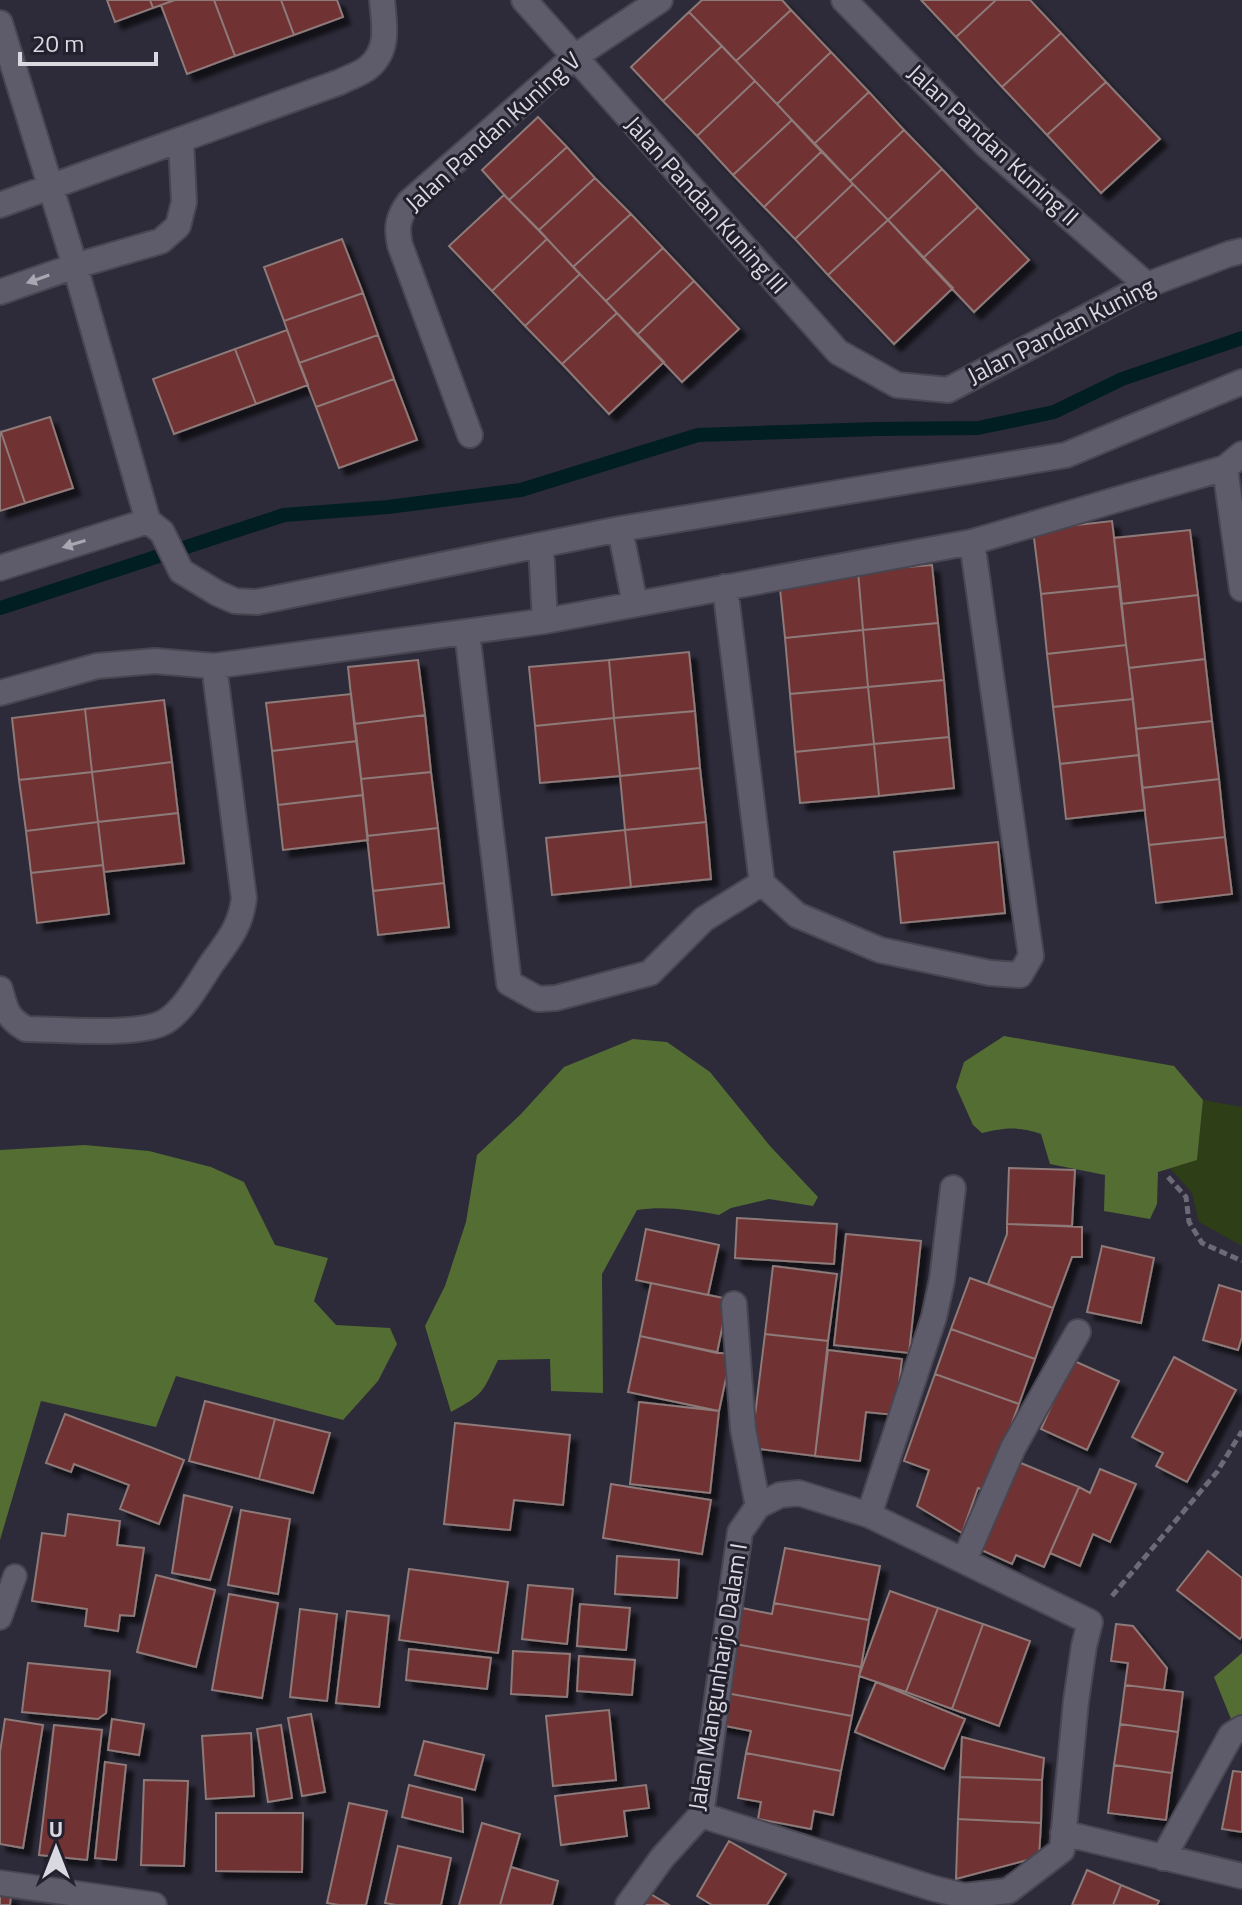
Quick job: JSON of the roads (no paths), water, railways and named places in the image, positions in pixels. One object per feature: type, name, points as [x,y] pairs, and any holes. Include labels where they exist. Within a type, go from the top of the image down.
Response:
[{"type":"street","points":[[0,205],[340,82],[368,68],[379,55],[385,38],[382,0]]},
{"type":"street","name":"Jalan Pandan Kuning III","points":[[524,0],[838,352]]},
{"type":"street","name":"Jalan Pandan Kuning V","points":[[470,435],[400,245],[397,232],[399,216],[409,202],[573,58],[660,0]]},
{"type":"street","name":"Jalan Pandan Kuning II","points":[[844,0],[987,146],[1147,285]]},
{"type":"street","points":[[0,23],[155,526],[181,571],[235,601],[257,602],[620,529],[1066,455],[1242,382]]},
{"type":"street","points":[[0,292],[161,241],[178,226],[184,202],[181,141]]},
{"type":"street","name":"Jalan Pandan Kuning","points":[[838,352],[897,385],[948,390],[1147,285],[1242,251]]},
{"type":"street","points":[[0,693],[97,666],[155,661],[214,666],[545,621],[972,542],[1234,461],[1242,589]]},
{"type":"street","points":[[0,568],[155,526]]},
{"type":"street","points":[[620,529],[635,604]]},
{"type":"street","points":[[725,587],[762,883],[797,915],[880,950],[990,973],[1020,975],[1031,956],[972,542]]},
{"type":"street","points":[[541,546],[545,621]]},
{"type":"street","points":[[467,632],[509,983],[538,999],[556,998],[650,973],[704,919],[762,883]]},
{"type":"street","points":[[0,989],[12,1020],[26,1029],[145,1029],[166,1021],[184,1002],[235,930],[242,915],[244,898],[214,666]]},
{"type":"street","points":[[869,1515],[934,1317],[942,1280],[953,1188]]},
{"type":"street","points":[[701,1815],[964,1896],[1008,1891],[1062,1850],[1076,1701],[1090,1622],[869,1515],[799,1493],[780,1495],[758,1506],[743,1429],[734,1304]]},
{"type":"street","points":[[964,1561],[1013,1448],[1078,1332]]},
{"type":"street","name":"Jalan Mangunharjo Dalam I","points":[[628,1905],[662,1858],[701,1815],[740,1532],[758,1506]]},
{"type":"street","points":[[1163,1858],[1231,1735],[1242,1728]]},
{"type":"street","points":[[1063,1833],[1242,1876]]},
{"type":"street","points":[[0,1883],[154,1905]]},
{"type":"lane","points":[[0,1618],[15,1576]]},
{"type":"waterway","points":[[0,608],[284,515],[388,507],[521,490],[698,435],[978,428],[1054,412],[1122,379],[1242,338]]}]
